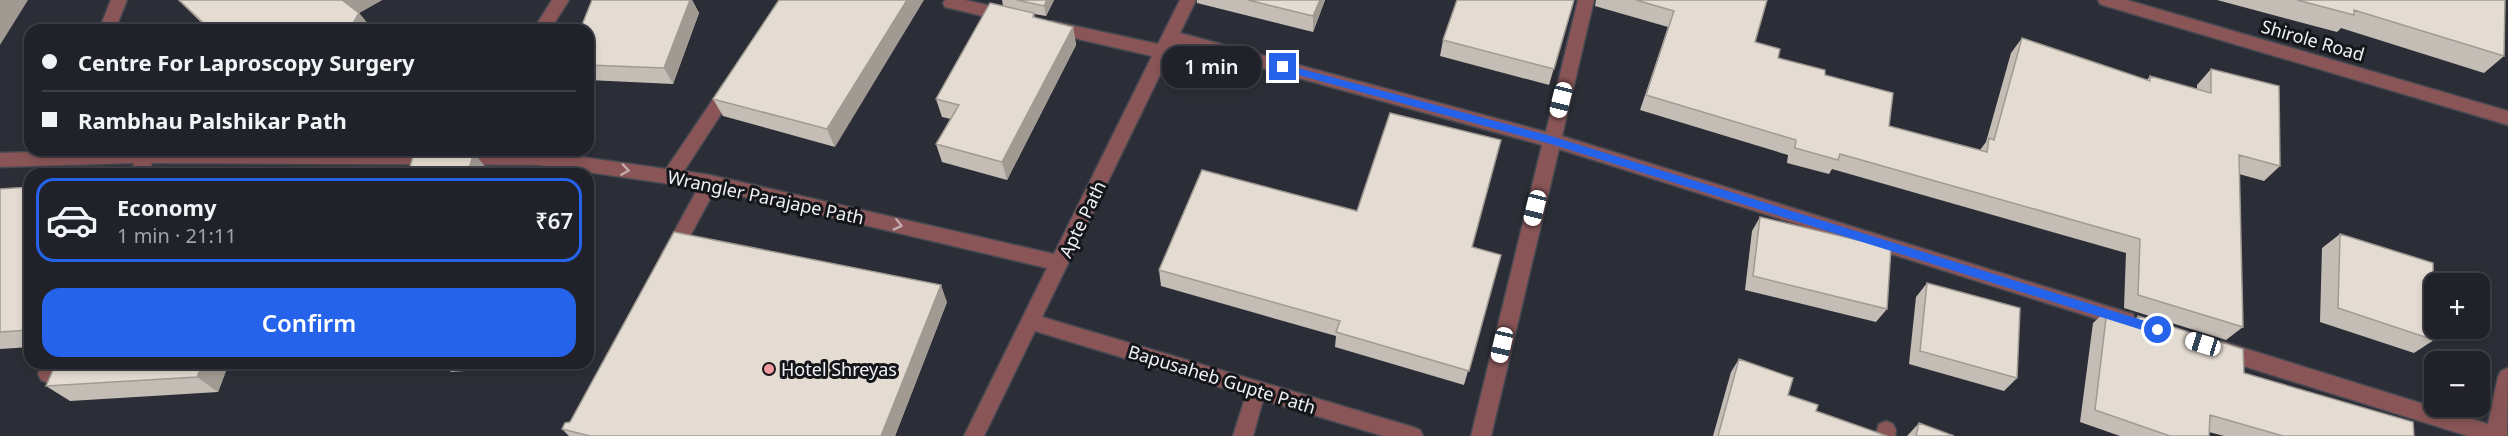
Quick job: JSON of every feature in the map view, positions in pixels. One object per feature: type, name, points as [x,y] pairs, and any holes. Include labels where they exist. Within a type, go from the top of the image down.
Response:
[{"type":"street","points":[[109,24],[119,0]]},
{"type":"street","points":[[545,24],[561,0]]},
{"type":"street","name":"Apte Path","points":[[974,436],[1168,45],[1188,0]]},
{"type":"street","points":[[1481,436],[1586,0]]},
{"type":"street","name":"Shirole Road","points":[[2106,0],[2508,118]]},
{"type":"street","points":[[951,3],[1018,19]]},
{"type":"street","points":[[1041,24],[1168,45],[1551,140],[2143,325]]},
{"type":"street","points":[[671,176],[742,71]]},
{"type":"street","name":"Wrangler Parajape Path","points":[[0,160],[38,156]]},
{"type":"street","points":[[141,168],[146,156]]},
{"type":"street","name":"Wrangler Parajape Path","points":[[146,156],[416,166],[464,156]]},
{"type":"street","name":"Wrangler Parajape Path","points":[[506,156],[539,158],[710,182],[1060,263]]},
{"type":"street","points":[[664,267],[710,182]]},
{"type":"street","name":"Bapusaheb Gupte Path","points":[[1032,322],[1413,436]]},
{"type":"street","points":[[2200,343],[2496,436],[2508,377]]},
{"type":"street","points":[[1243,436],[1257,389]]},
{"type":"building","points":[[179,0],[342,0],[359,13],[353,24],[205,24]]},
{"type":"building","points":[[592,0],[690,0],[664,68],[594,65],[594,24],[582,24]]},
{"type":"building","points":[[779,0],[907,0],[827,129],[713,99]]},
{"type":"building","points":[[1017,0],[1047,0],[1044,6]]},
{"type":"building","points":[[1248,0],[1320,0],[1313,16]]},
{"type":"building","points":[[1457,0],[1574,0],[1554,69],[1443,40]]},
{"type":"building","points":[[1636,0],[1767,0],[1755,42],[1780,49],[1778,58],[1825,70],[1825,75],[1893,93],[1889,126],[1987,152],[1989,138],[1994,140],[2022,38],[2150,81],[2150,76],[2211,93],[2211,69],[2279,86],[2280,166],[2239,155],[2243,327],[2138,295],[2140,239],[1840,154],[1838,160],[1795,148],[1796,140],[1646,95],[1674,11]]},
{"type":"building","points":[[2297,0],[2505,0],[2504,56],[2354,10],[2354,15]]},
{"type":"building","points":[[990,3],[1034,13],[1033,17],[1073,27],[1002,162],[936,144],[959,105],[936,99]]},
{"type":"building","points":[[1390,113],[1501,140],[1472,247],[1501,255],[1469,371],[1336,332],[1340,321],[1159,270],[1202,170],[1357,211]]},
{"type":"building","points":[[413,156],[473,156],[469,168],[410,168]]},
{"type":"building","points":[[24,187],[24,330],[0,332],[0,189]]},
{"type":"building","points":[[1760,217],[1891,248],[1887,309],[1753,276]]},
{"type":"building","name":"Hotel Shreyas","points":[[674,232],[941,285],[881,436],[590,436],[562,429],[565,423],[570,422]]},
{"type":"building","points":[[2340,234],[2433,263],[2433,273],[2424,273],[2424,337],[2338,308]]},
{"type":"building","points":[[1927,283],[2020,308],[2017,378],[1920,351]]},
{"type":"building","points":[[2107,310],[2138,320],[2138,316],[2243,349],[2244,373],[2413,422],[2414,436],[2283,436],[2210,415],[2209,436],[2170,436],[2095,410]]},
{"type":"building","points":[[1739,359],[1793,378],[1788,395],[1818,405],[1816,411],[1887,436],[1718,436]]},
{"type":"building","points":[[53,369],[200,369],[197,377],[46,386]]},
{"type":"building","points":[[1919,423],[1954,436],[1916,436]]},
{"type":"place","name":"Hotel Shreyas","points":[[769,369]]},
{"type":"route","points":[[1283,67],[1551,140],[2158,330]]}]
